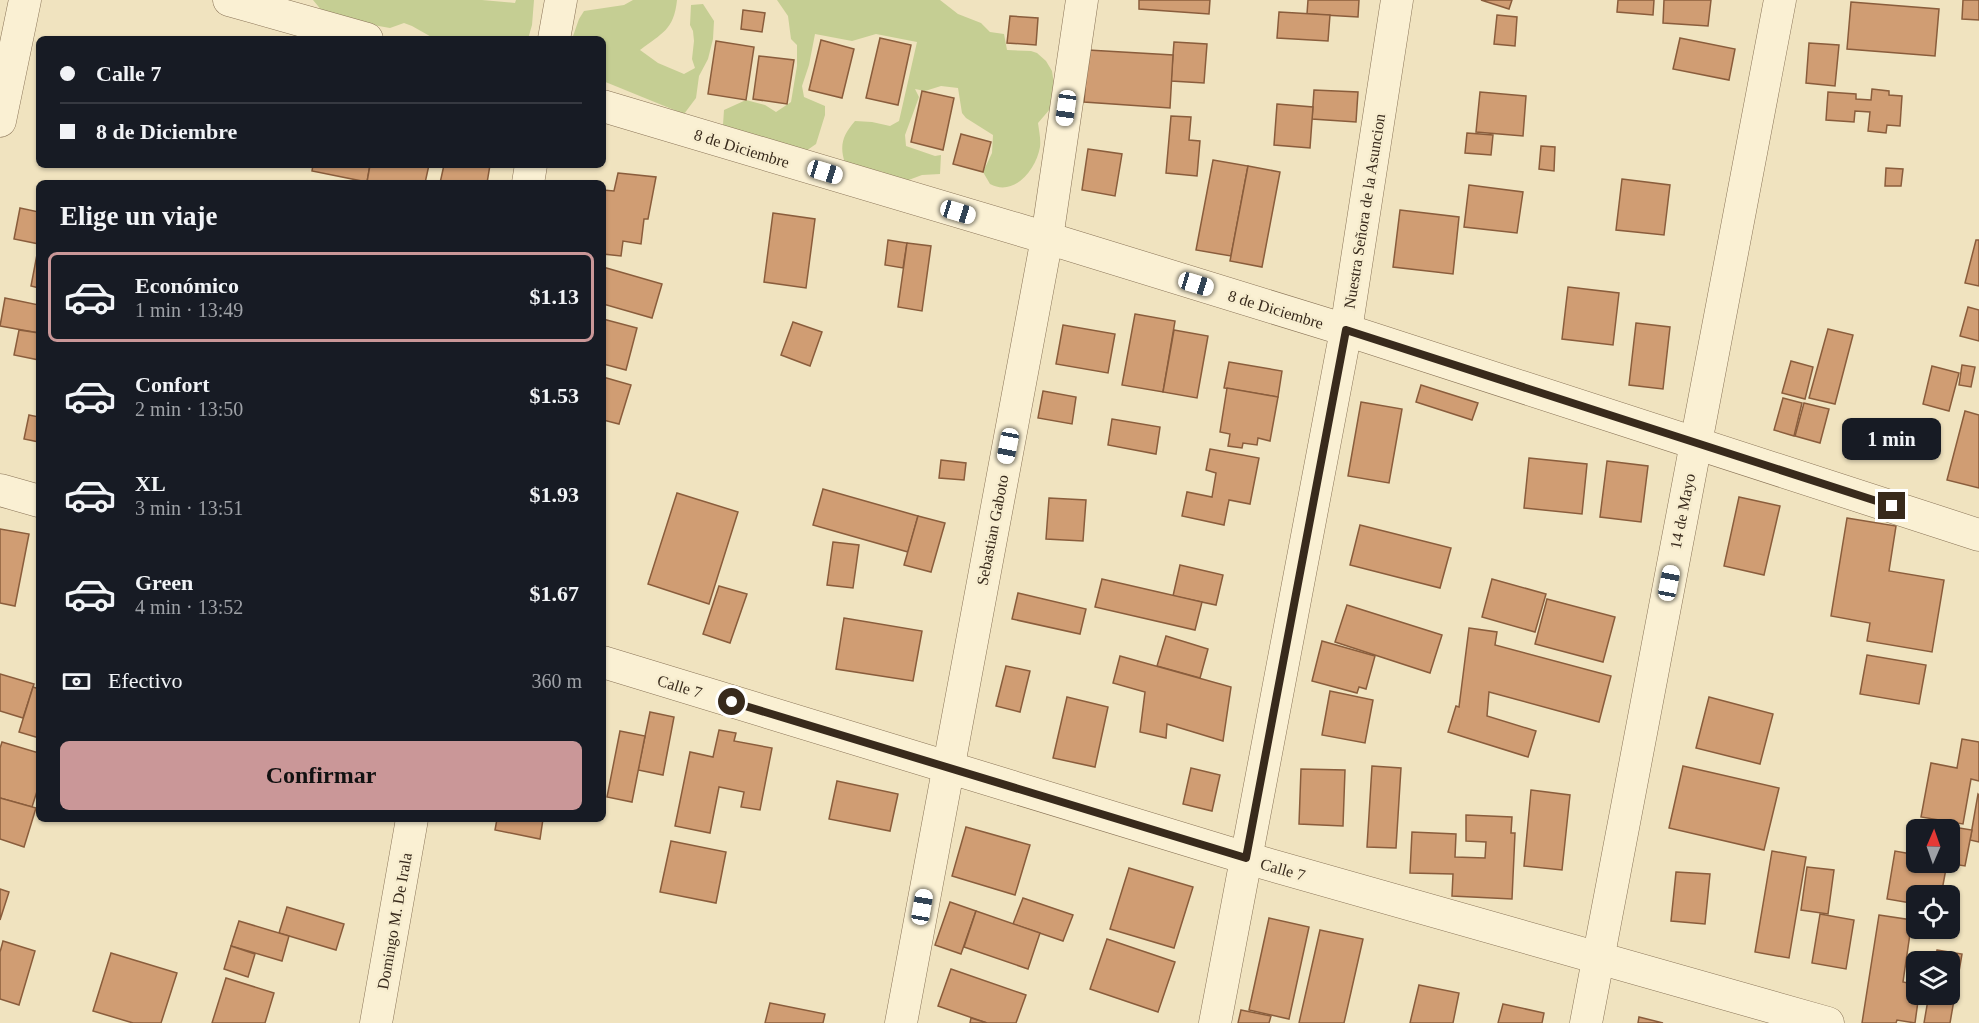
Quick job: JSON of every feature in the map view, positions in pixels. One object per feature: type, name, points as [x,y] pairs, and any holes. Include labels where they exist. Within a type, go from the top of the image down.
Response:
[{"type":"street","points":[[0,121],[25,0]]},
{"type":"street","points":[[229,0],[356,36]]},
{"type":"street","points":[[555,36],[561,0]]},
{"type":"street","name":"Sebastian Gaboto","points":[[901,1023],[1047,238],[1082,0]]},
{"type":"street","name":"Nuestra Señora de la Asuncion","points":[[1215,1023],[1346,330],[1397,0]]},
{"type":"street","name":"14 de Mayo","points":[[1586,1023],[1780,0]]},
{"type":"street","name":"8 de Diciembre","points":[[606,107],[1346,330],[1979,535]]},
{"type":"street","points":[[0,490],[36,500]]},
{"type":"street","name":"Calle 7","points":[[606,663],[1246,858],[1827,1023]]},
{"type":"street","name":"Domingo M. De Irala","points":[[375,1023],[411,822]]},
{"type":"green space","points":[[313,0],[482,0],[515,3],[516,0],[534,0],[529,36],[430,36],[404,23],[390,28],[356,22],[323,12]]},
{"type":"green space","points":[[633,0],[677,0],[670,25],[661,35],[640,50],[658,63],[684,74],[695,68],[692,59],[694,41],[690,25],[691,5],[703,4],[714,21],[713,39],[708,59],[699,76],[696,98],[684,114],[606,82],[606,36],[573,36],[584,11],[624,5]]},
{"type":"green space","points":[[777,0],[940,0],[958,14],[981,23],[990,32],[1004,34],[1007,50],[1037,53],[1052,71],[1054,84],[1050,109],[1038,123],[1040,147],[1029,172],[1023,179],[1007,187],[990,184],[983,172],[992,153],[993,135],[962,113],[958,88],[941,86],[925,91],[915,89],[919,97],[905,135],[906,146],[935,156],[941,155],[940,174],[922,175],[898,184],[882,183],[883,172],[845,163],[842,151],[843,140],[855,121],[890,126],[899,121],[917,42],[876,34],[852,41],[815,34],[802,86],[804,97],[825,106],[825,115],[816,144],[806,151],[737,132],[723,125],[724,110],[746,100],[765,105],[776,112],[791,102],[797,66],[797,45],[791,39],[788,16]]},
{"type":"building","points":[[1139,0],[1210,0],[1209,14],[1139,9]]},
{"type":"building","points":[[1308,0],[1359,0],[1358,17],[1307,14]]},
{"type":"building","points":[[1481,0],[1512,0],[1509,9]]},
{"type":"building","points":[[1618,0],[1654,0],[1653,15],[1617,12]]},
{"type":"building","points":[[1664,0],[1711,0],[1708,26],[1663,23]]},
{"type":"building","points":[[1963,0],[1979,0],[1979,20],[1962,19]]},
{"type":"building","points":[[1851,2],[1939,9],[1935,56],[1847,49]]},
{"type":"building","points":[[743,10],[765,13],[762,32],[741,29]]},
{"type":"building","points":[[1279,12],[1330,15],[1328,41],[1277,38]]},
{"type":"building","points":[[1497,15],[1517,17],[1515,46],[1494,44]]},
{"type":"building","points":[[1010,16],[1038,18],[1036,45],[1007,43]]},
{"type":"building","points":[[880,38],[911,45],[898,105],[866,98]]},
{"type":"building","points":[[1680,38],[1735,49],[1729,80],[1673,69]]},
{"type":"building","points":[[821,40],[854,49],[842,98],[809,90]]},
{"type":"building","points":[[716,41],[754,47],[746,100],[708,94]]},
{"type":"building","points":[[1174,42],[1207,44],[1204,83],[1171,81]]},
{"type":"building","points":[[1809,43],[1839,45],[1835,86],[1806,83]]},
{"type":"building","points":[[1088,50],[1173,55],[1170,108],[1084,102]]},
{"type":"building","points":[[759,56],[794,60],[787,104],[753,99]]},
{"type":"building","points":[[1872,89],[1889,91],[1889,95],[1902,96],[1900,126],[1887,125],[1886,133],[1868,131],[1870,112],[1855,111],[1854,122],[1826,120],[1828,92],[1856,94],[1856,99],[1871,100]]},
{"type":"building","points":[[1314,90],[1358,92],[1356,122],[1312,119]]},
{"type":"building","points":[[922,91],[954,98],[943,150],[911,142]]},
{"type":"building","points":[[1480,92],[1526,96],[1523,136],[1476,132]]},
{"type":"building","points":[[1277,104],[1313,107],[1310,148],[1274,145]]},
{"type":"building","points":[[1171,116],[1191,117],[1189,140],[1200,141],[1197,176],[1166,173]]},
{"type":"building","points":[[1467,133],[1493,135],[1491,155],[1465,153]]},
{"type":"building","points":[[961,134],[991,142],[983,172],[953,164]]},
{"type":"building","points":[[1541,146],[1555,147],[1554,171],[1539,169]]},
{"type":"building","points":[[1088,149],[1122,154],[1115,196],[1082,190]]},
{"type":"building","points":[[1213,160],[1248,166],[1231,256],[1196,250]]},
{"type":"building","points":[[1248,166],[1280,172],[1262,267],[1230,261]]},
{"type":"building","points":[[312,168],[369,168],[367,180],[312,171]]},
{"type":"building","points":[[369,168],[428,168],[426,180],[367,180]]},
{"type":"building","points":[[443,168],[490,168],[488,180],[441,180]]},
{"type":"building","points":[[1886,168],[1903,169],[1901,186],[1885,186]]},
{"type":"building","points":[[618,173],[656,177],[648,219],[644,219],[641,244],[623,241],[621,256],[606,254],[606,190],[614,191]]},
{"type":"building","points":[[1622,179],[1670,185],[1664,235],[1616,230]]},
{"type":"building","points":[[1469,185],[1523,192],[1517,233],[1464,227]]},
{"type":"building","points":[[20,208],[36,211],[36,243],[14,239]]},
{"type":"building","points":[[1400,210],[1459,217],[1453,274],[1393,267]]},
{"type":"building","points":[[773,213],[815,219],[806,288],[764,282]]},
{"type":"building","points":[[888,240],[907,243],[903,268],[885,265]]},
{"type":"building","points":[[1976,240],[1979,240],[1979,286],[1965,283]]},
{"type":"building","points":[[907,243],[931,246],[922,311],[898,307]]},
{"type":"building","points":[[36,260],[36,287],[31,286]]},
{"type":"building","points":[[606,268],[662,284],[652,318],[606,305]]},
{"type":"building","points":[[1568,287],[1619,293],[1613,345],[1562,339]]},
{"type":"building","points":[[5,298],[36,304],[36,332],[0,326]]},
{"type":"building","points":[[1968,307],[1979,310],[1979,341],[1960,336]]},
{"type":"building","points":[[1135,314],[1175,321],[1163,392],[1122,385]]},
{"type":"building","points":[[606,320],[637,328],[626,370],[606,365]]},
{"type":"building","points":[[793,322],[822,332],[810,366],[781,355]]},
{"type":"building","points":[[1636,323],[1670,327],[1663,389],[1629,385]]},
{"type":"building","points":[[1063,325],[1115,334],[1108,373],[1056,364]]},
{"type":"building","points":[[1828,329],[1853,335],[1835,404],[1809,398]]},
{"type":"building","points":[[19,330],[36,333],[36,359],[14,355]]},
{"type":"building","points":[[1174,330],[1208,336],[1197,398],[1163,392]]},
{"type":"building","points":[[1791,361],[1813,367],[1805,399],[1782,393]]},
{"type":"building","points":[[1229,362],[1282,371],[1278,397],[1224,388]]},
{"type":"building","points":[[1962,365],[1975,367],[1971,387],[1959,385]]},
{"type":"building","points":[[1932,366],[1959,373],[1949,411],[1923,404]]},
{"type":"building","points":[[606,378],[631,385],[619,424],[606,421]]},
{"type":"building","points":[[1421,385],[1478,403],[1472,420],[1416,402]]},
{"type":"building","points":[[1227,388],[1278,397],[1270,441],[1258,438],[1257,445],[1243,443],[1242,448],[1228,446],[1230,434],[1220,432]]},
{"type":"building","points":[[1043,391],[1076,397],[1072,424],[1038,418]]},
{"type":"building","points":[[1783,398],[1802,403],[1794,436],[1774,430]]},
{"type":"building","points":[[1361,402],[1402,409],[1389,483],[1348,476]]},
{"type":"building","points":[[1804,403],[1829,409],[1820,443],[1795,436]]},
{"type":"building","points":[[1965,411],[1979,415],[1979,488],[1947,480]]},
{"type":"building","points":[[29,415],[36,416],[36,441],[24,439]]},
{"type":"building","points":[[1112,419],[1160,427],[1156,454],[1108,445]]},
{"type":"building","points":[[1858,423],[1880,429],[1874,451],[1852,445]]},
{"type":"building","points":[[1210,449],[1259,458],[1250,504],[1229,500],[1224,525],[1182,516],[1187,492],[1212,497],[1216,473],[1206,470]]},
{"type":"building","points":[[1529,458],[1587,464],[1582,514],[1524,508]]},
{"type":"building","points":[[941,460],[966,463],[964,480],[939,478]]},
{"type":"building","points":[[1607,461],[1648,466],[1641,522],[1600,517]]},
{"type":"building","points":[[823,489],[918,516],[908,552],[813,525]]},
{"type":"building","points":[[677,493],[738,512],[709,604],[648,584]]},
{"type":"building","points":[[1739,497],[1780,506],[1764,575],[1724,566]]},
{"type":"building","points":[[1049,498],[1086,500],[1083,541],[1046,539]]},
{"type":"building","points":[[918,516],[945,523],[931,572],[904,565]]},
{"type":"building","points":[[1847,518],[1896,526],[1889,571],[1944,580],[1932,652],[1867,641],[1870,623],[1831,616]]},
{"type":"building","points":[[1360,525],[1451,548],[1440,588],[1350,565]]},
{"type":"building","points":[[0,529],[29,534],[15,606],[0,603]]},
{"type":"building","points":[[833,542],[859,545],[853,588],[827,585]]},
{"type":"building","points":[[1180,565],[1223,575],[1216,605],[1173,596]]},
{"type":"building","points":[[1102,579],[1202,602],[1195,630],[1095,607]]},
{"type":"building","points":[[1492,579],[1546,594],[1535,632],[1482,617]]},
{"type":"building","points":[[719,586],[747,594],[730,643],[703,634]]},
{"type":"building","points":[[1018,593],[1086,609],[1080,634],[1012,619]]},
{"type":"building","points":[[1547,599],[1615,617],[1603,662],[1535,644]]},
{"type":"building","points":[[1347,605],[1442,635],[1430,673],[1335,642]]},
{"type":"building","points":[[844,618],[922,631],[913,681],[836,669]]},
{"type":"building","points":[[1469,628],[1497,632],[1495,645],[1611,676],[1599,722],[1489,692],[1487,716],[1536,731],[1528,757],[1448,732],[1456,706],[1459,707]]},
{"type":"building","points":[[1166,636],[1208,649],[1200,678],[1157,666]]},
{"type":"building","points":[[1322,641],[1375,656],[1366,689],[1359,687],[1357,693],[1312,681]]},
{"type":"building","points":[[1867,655],[1926,665],[1919,704],[1860,694]]},
{"type":"building","points":[[1120,656],[1231,687],[1223,741],[1167,724],[1166,738],[1140,732],[1145,692],[1113,683]]},
{"type":"building","points":[[1006,666],[1030,671],[1020,712],[996,706]]},
{"type":"building","points":[[0,674],[34,684],[23,718],[0,711]]},
{"type":"building","points":[[33,687],[36,688],[36,737],[19,732]]},
{"type":"building","points":[[1330,691],[1373,700],[1365,743],[1322,735]]},
{"type":"building","points":[[1067,697],[1108,707],[1095,767],[1053,758]]},
{"type":"building","points":[[1709,697],[1773,714],[1760,764],[1696,748]]},
{"type":"building","points":[[650,712],[674,717],[663,775],[638,770]]},
{"type":"building","points":[[719,730],[736,733],[734,741],[772,748],[760,810],[741,807],[744,792],[719,787],[710,833],[675,826],[690,752],[713,757]]},
{"type":"building","points":[[620,731],[645,736],[632,802],[607,797]]},
{"type":"building","points":[[1962,739],[1979,742],[1979,781],[1971,779],[1963,824],[1960,824],[1960,819],[1921,817],[1931,763],[1957,768]]},
{"type":"building","points":[[2,742],[36,752],[36,794],[32,807],[0,798]]},
{"type":"building","points":[[1372,766],[1401,768],[1396,848],[1367,847]]},
{"type":"building","points":[[1683,766],[1779,788],[1764,850],[1669,828]]},
{"type":"building","points":[[1191,768],[1220,775],[1212,811],[1183,804]]},
{"type":"building","points":[[1301,769],[1345,770],[1343,826],[1299,824]]},
{"type":"building","points":[[837,781],[898,794],[890,831],[829,819]]},
{"type":"building","points":[[1531,790],[1570,795],[1562,870],[1524,866]]},
{"type":"building","points":[[1979,795],[1979,842],[1970,840]]},
{"type":"building","points":[[0,798],[36,808],[24,847],[0,839]]},
{"type":"building","points":[[1466,815],[1512,817],[1511,833],[1515,833],[1512,899],[1452,896],[1453,874],[1410,873],[1412,832],[1456,834],[1455,857],[1485,858],[1486,842],[1466,841]]},
{"type":"building","points":[[496,822],[543,822],[540,839],[495,830]]},
{"type":"building","points":[[966,827],[1030,845],[1015,895],[952,876]]},
{"type":"building","points":[[1960,828],[1972,830],[1965,866],[1960,865]]},
{"type":"building","points":[[671,841],[726,852],[716,903],[660,892]]},
{"type":"building","points":[[1772,851],[1806,857],[1789,958],[1755,952]]},
{"type":"building","points":[[1895,851],[1906,853],[1906,873],[1945,873],[1943,885],[1906,885],[1906,902],[1887,899]]},
{"type":"building","points":[[1807,867],[1834,870],[1828,914],[1801,910]]},
{"type":"building","points":[[1129,868],[1193,887],[1174,948],[1110,929]]},
{"type":"building","points":[[1676,872],[1710,874],[1705,924],[1671,921]]},
{"type":"building","points":[[0,889],[9,892],[0,920]]},
{"type":"building","points":[[1023,898],[1073,915],[1063,941],[1013,924]]},
{"type":"building","points":[[950,902],[976,911],[961,954],[935,945]]},
{"type":"building","points":[[287,907],[344,924],[336,950],[279,933]]},
{"type":"building","points":[[976,911],[1040,933],[1028,969],[964,947]]},
{"type":"building","points":[[1820,914],[1854,920],[1846,969],[1812,963]]},
{"type":"building","points":[[1879,915],[1906,919],[1906,939],[1909,939],[1903,982],[1906,983],[1906,1005],[1917,1005],[1915,1023],[1897,1020],[1896,1023],[1862,1023]]},
{"type":"building","points":[[1269,918],[1309,927],[1289,1019],[1249,1010]]},
{"type":"building","points":[[239,921],[289,936],[282,961],[231,946]]},
{"type":"building","points":[[1320,930],[1363,939],[1344,1023],[1299,1023]]},
{"type":"building","points":[[1107,939],[1175,962],[1158,1012],[1090,989]]},
{"type":"building","points":[[3,941],[35,951],[19,1005],[0,999],[0,952]]},
{"type":"building","points":[[231,946],[255,954],[248,977],[224,969]]},
{"type":"building","points":[[111,953],[177,973],[161,1023],[133,1023],[93,1011]]},
{"type":"building","points":[[951,969],[1026,995],[1016,1023],[987,1023],[938,1006]]},
{"type":"building","points":[[226,978],[274,993],[265,1023],[212,1023]]},
{"type":"building","points":[[1419,985],[1459,993],[1453,1023],[1410,1023]]},
{"type":"building","points":[[770,1003],[825,1014],[823,1023],[765,1023]]},
{"type":"building","points":[[1503,1004],[1544,1013],[1542,1023],[1498,1023]]},
{"type":"building","points":[[1927,1005],[1953,1005],[1950,1023],[1924,1023]]},
{"type":"building","points":[[1241,1010],[1271,1016],[1269,1023],[1238,1023]]},
{"type":"building","points":[[1639,1017],[1663,1023],[1638,1023]]},
{"type":"building","points":[[971,1018],[987,1023],[970,1023]]},
{"type":"route","points":[[732,702],[1246,858],[1346,330],[1892,506]]}]
